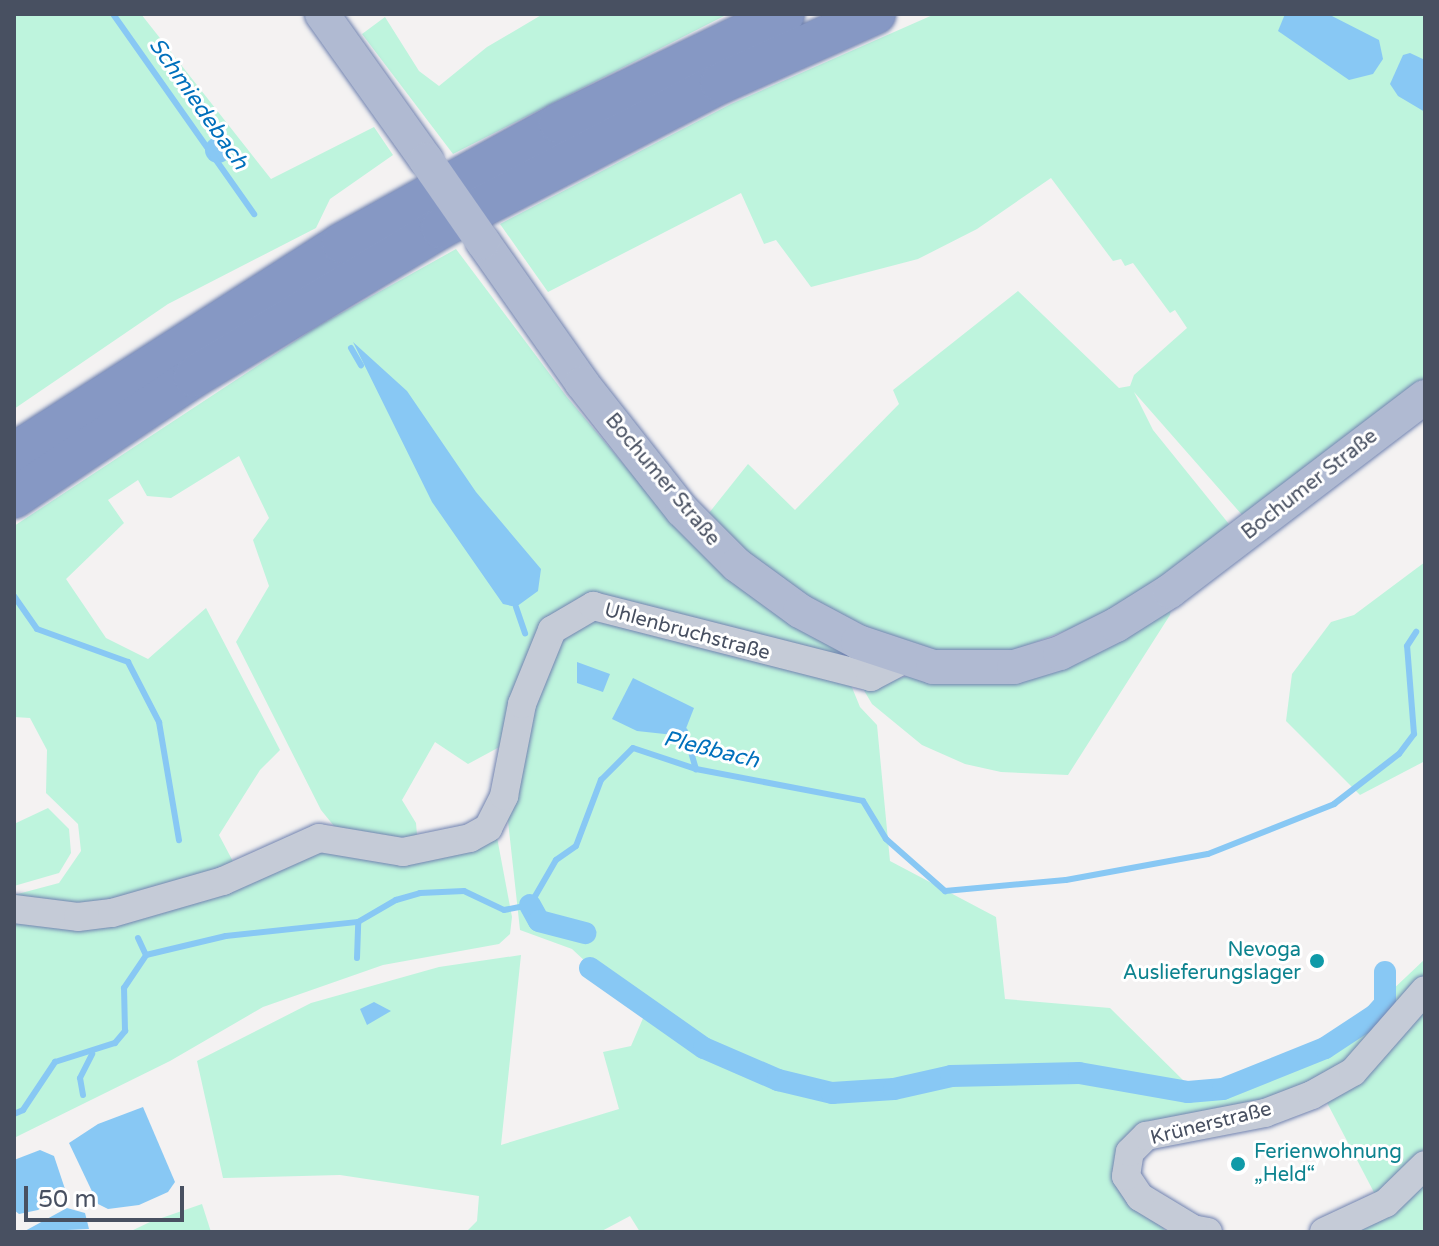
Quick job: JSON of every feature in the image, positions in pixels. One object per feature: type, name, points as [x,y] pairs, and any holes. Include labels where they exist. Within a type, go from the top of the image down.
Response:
[{"type":"highway","points":[[14,453],[160,355],[355,235],[559,123],[784,14]]},
{"type":"highway","points":[[14,498],[206,370],[441,228],[721,83],[875,14]]},
{"type":"main road","name":"Bochumer Straße","points":[[322,14],[590,393],[682,510],[737,565],[800,611],[903,660],[933,667],[990,670],[1037,661],[1088,640],[1170,591],[1425,397]]},
{"type":"street","name":"Uhlenbruchstraße","points":[[14,909],[78,917],[112,913],[223,881],[319,838],[403,852],[470,838],[488,828],[504,796],[522,704],[547,640],[564,619],[593,606],[871,677],[903,660]]},
{"type":"street","name":"Krünerstraße","points":[[1208,1232],[1181,1223],[1140,1197],[1126,1176],[1130,1152],[1146,1136],[1265,1113],[1312,1095],[1353,1072],[1425,990]]},
{"type":"street","points":[[1324,1232],[1386,1203],[1425,1165]]},
{"type":"green space","points":[[14,14],[141,14],[271,179],[374,127],[393,155],[330,199],[316,228],[168,304],[14,409]]},
{"type":"green space","points":[[543,14],[728,14],[453,154],[362,34],[385,17],[419,71],[439,86],[487,47]]},
{"type":"green space","points":[[935,14],[1425,14],[1425,379],[1243,516],[1134,392],[1153,430],[1233,529],[1143,595],[1073,628],[1007,653],[966,657],[890,642],[812,602],[748,557],[705,518],[748,464],[795,510],[899,404],[893,390],[1018,291],[1119,388],[1130,386],[1134,375],[1187,328],[1175,310],[1170,313],[1133,263],[1125,266],[1121,259],[1113,261],[1051,178],[977,229],[918,259],[811,287],[776,240],[764,244],[741,193],[548,292],[500,224],[731,104]]},
{"type":"green space","points":[[456,249],[567,397],[647,492],[865,657],[857,668],[579,598],[505,744],[468,764],[435,742],[402,800],[416,823],[418,847],[368,840],[334,826],[321,810],[236,642],[269,586],[253,540],[269,518],[239,456],[171,498],[147,496],[138,480],[108,500],[124,523],[66,579],[106,638],[148,659],[206,608],[280,750],[260,770],[219,835],[237,869],[106,909],[14,904],[14,895],[59,883],[81,851],[78,824],[46,793],[47,750],[30,718],[14,717],[14,526],[318,326]]},
{"type":"green space","points":[[1425,562],[1425,761],[1360,795],[1286,721],[1292,674],[1331,622],[1354,615]]},
{"type":"green space","points":[[1171,606],[1170,615],[1068,775],[1001,772],[965,764],[922,745],[872,704],[862,687],[916,674],[952,681]]},
{"type":"green space","points":[[591,615],[851,685],[860,707],[877,725],[890,861],[996,917],[1005,999],[1110,1008],[1187,1084],[1314,1064],[1425,959],[1425,983],[1380,1038],[1308,1088],[1117,1152],[1166,1232],[640,1232],[630,1216],[600,1232],[466,1232],[477,1221],[479,1196],[340,1175],[223,1178],[197,1061],[311,1003],[439,967],[521,955],[501,1145],[619,1109],[603,1052],[631,1046],[644,1016],[572,949],[520,930],[508,821],[518,747],[550,647]]},
{"type":"green space","points":[[48,808],[69,829],[71,853],[59,873],[14,886],[14,824]]},
{"type":"green space","points":[[496,832],[512,917],[510,934],[499,944],[383,965],[263,1007],[170,1061],[14,1138],[14,914],[44,919],[300,853]]},
{"type":"green space","points":[[1425,1007],[1425,1148],[1378,1200],[1324,1097]]},
{"type":"green space","points":[[1425,1175],[1425,1232],[1345,1232]]},
{"type":"green space","points":[[202,1204],[211,1232],[129,1232],[150,1222]]},
{"type":"water","points":[[1285,14],[1328,14],[1379,40],[1383,59],[1373,74],[1349,80],[1278,31]]},
{"type":"water","points":[[1410,53],[1425,60],[1425,112],[1398,96],[1390,84],[1403,55]]},
{"type":"water","points":[[218,137],[227,141],[231,150],[227,159],[218,163],[209,159],[205,150],[209,141]]},
{"type":"water","points":[[353,342],[407,391],[476,492],[541,569],[538,591],[516,607],[503,604],[432,502]]},
{"type":"water","points":[[577,662],[610,674],[603,692],[577,683]]},
{"type":"water","points":[[633,678],[694,708],[685,731],[674,735],[637,731],[612,719]]},
{"type":"water","points":[[374,1002],[391,1011],[367,1025],[360,1009]]},
{"type":"water","points":[[143,1107],[175,1182],[168,1192],[139,1205],[108,1209],[98,1204],[69,1143],[98,1124]]},
{"type":"water","points":[[40,1150],[54,1156],[66,1192],[38,1210],[19,1214],[14,1210],[14,1160]]},
{"type":"water","points":[[67,1208],[85,1213],[89,1229],[23,1232]]},
{"type":"waterway","name":"Schmiedebach","points":[[113,14],[254,214]]},
{"type":"waterway","points":[[351,348],[361,365]]},
{"type":"waterway","points":[[14,596],[37,629],[128,662],[159,722],[179,840]]},
{"type":"waterway","points":[[516,607],[525,633]]},
{"type":"waterway","name":"Pleßbach","points":[[14,1114],[23,1110],[55,1062],[115,1043],[125,1031],[124,988],[146,955],[226,936],[358,922],[396,900],[420,893],[464,891],[504,910],[530,905],[556,860],[576,846],[601,780],[633,748],[696,769],[863,801],[886,839],[945,891],[1066,880],[1208,854],[1334,804],[1399,754],[1414,734],[1407,646],[1416,632]]},
{"type":"waterway","points":[[685,731],[696,769]]},
{"type":"waterway","points":[[530,905],[539,921],[585,933]]},
{"type":"waterway","points":[[357,958],[358,922]]},
{"type":"waterway","points":[[138,938],[146,955]]},
{"type":"waterway","points":[[590,968],[704,1048],[778,1080],[832,1093],[894,1089],[951,1076],[1079,1073],[1188,1092],[1223,1089],[1325,1048],[1375,1015],[1385,1004],[1385,972]]},
{"type":"waterway","points":[[83,1095],[80,1078],[92,1054]]},
{"type":"place","name":"Nevoga Auslieferungslager","points":[[1317,961]]},
{"type":"place","name":"Ferienwohnung „Held“","points":[[1238,1164]]}]
